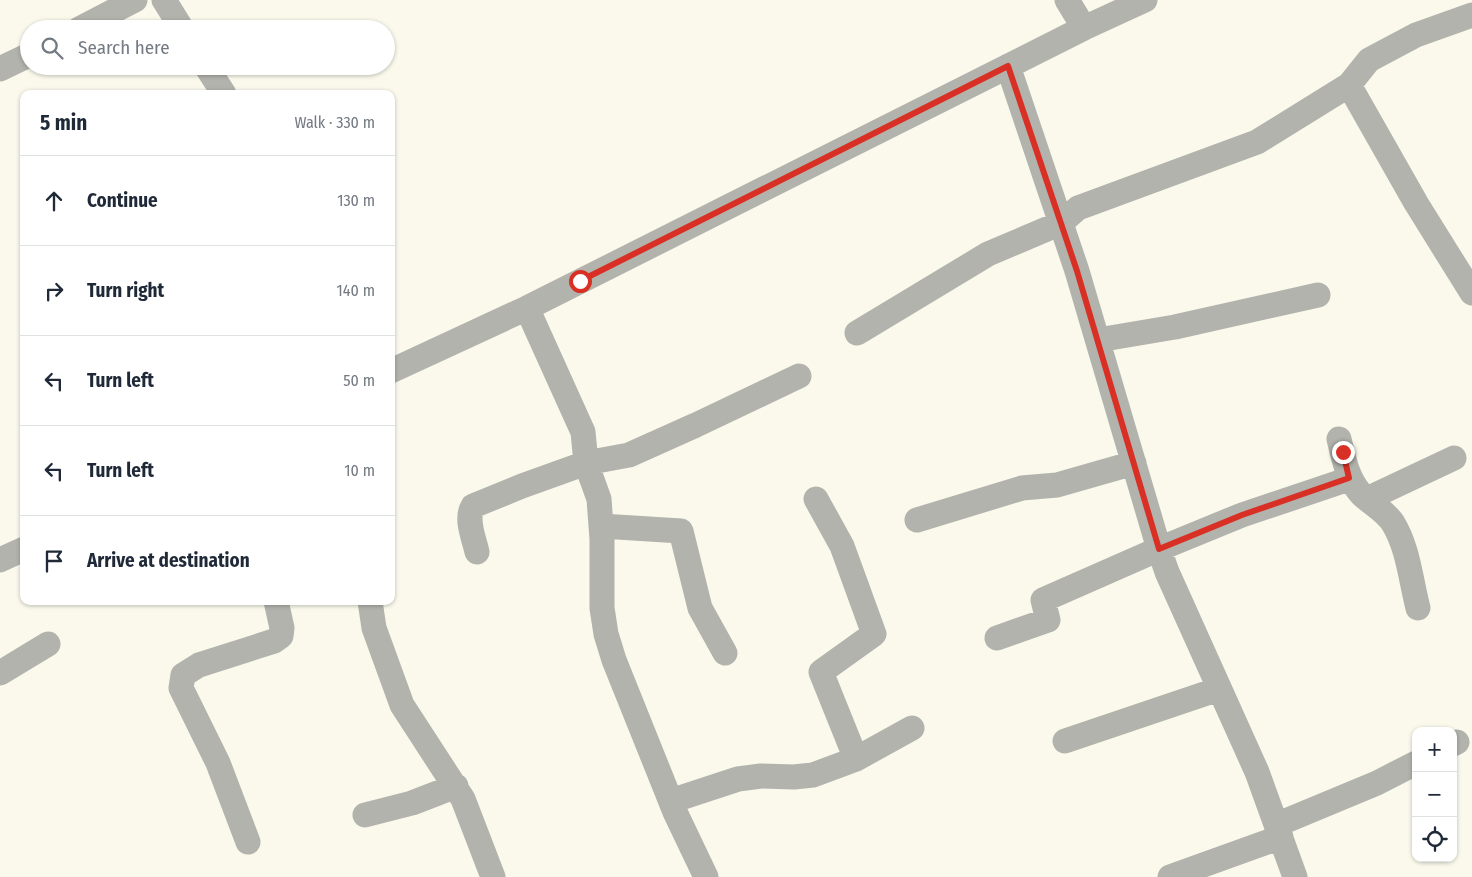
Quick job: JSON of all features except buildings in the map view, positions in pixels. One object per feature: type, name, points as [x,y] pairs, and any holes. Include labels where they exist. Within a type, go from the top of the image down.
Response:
[{"type":"street","points":[[96,20],[135,0]]},
{"type":"street","points":[[164,0],[176,20]]},
{"type":"street","points":[[1067,0],[1084,28]]},
{"type":"street","points":[[395,364],[527,308],[1084,28],[1145,0]]},
{"type":"street","points":[[857,333],[988,254],[1061,223],[1078,208],[1257,142],[1349,86],[1369,60],[1416,35],[1472,15]]},
{"type":"street","points":[[0,69],[20,59]]},
{"type":"street","points":[[1008,66],[1098,340],[1167,572],[1257,772],[1295,877]]},
{"type":"street","points":[[212,75],[221,90]]},
{"type":"street","points":[[1349,86],[1416,202],[1472,293]]},
{"type":"street","points":[[1098,340],[1175,327],[1318,296]]},
{"type":"street","points":[[527,308],[583,432],[586,463],[599,499],[602,539],[602,608],[606,634],[614,660],[671,801],[706,877]]},
{"type":"street","points":[[477,552],[470,517],[470,511],[473,506],[586,463],[629,455],[799,376]]},
{"type":"street","points":[[1339,439],[1349,478],[1367,499],[1382,510],[1393,524],[1403,548],[1418,608]]},
{"type":"street","points":[[1367,499],[1454,458]]},
{"type":"street","points":[[916,520],[1022,488],[1057,485],[1134,463]]},
{"type":"street","points":[[997,638],[1048,620],[1043,600],[1242,515],[1349,478]]},
{"type":"street","points":[[816,499],[842,546],[874,634],[822,672],[856,759]]},
{"type":"street","points":[[601,526],[681,531],[700,608],[725,653]]},
{"type":"street","points":[[0,560],[20,551]]},
{"type":"street","points":[[248,842],[218,763],[181,688],[183,675],[199,665],[274,641],[281,636],[282,628],[277,605]]},
{"type":"street","points":[[371,605],[374,628],[402,705],[456,786],[493,877]]},
{"type":"street","points":[[0,673],[48,644]]},
{"type":"street","points":[[1066,741],[1219,689]]},
{"type":"street","points":[[671,801],[738,779],[761,776],[794,777],[813,775],[856,759],[912,728]]},
{"type":"street","points":[[1170,877],[1278,831],[1412,765]]},
{"type":"street","points":[[366,815],[412,803],[456,786]]},
{"type":"route","points":[[580,281],[1008,66],[1077,271],[1159,549],[1242,515],[1349,478],[1343,452]]}]
